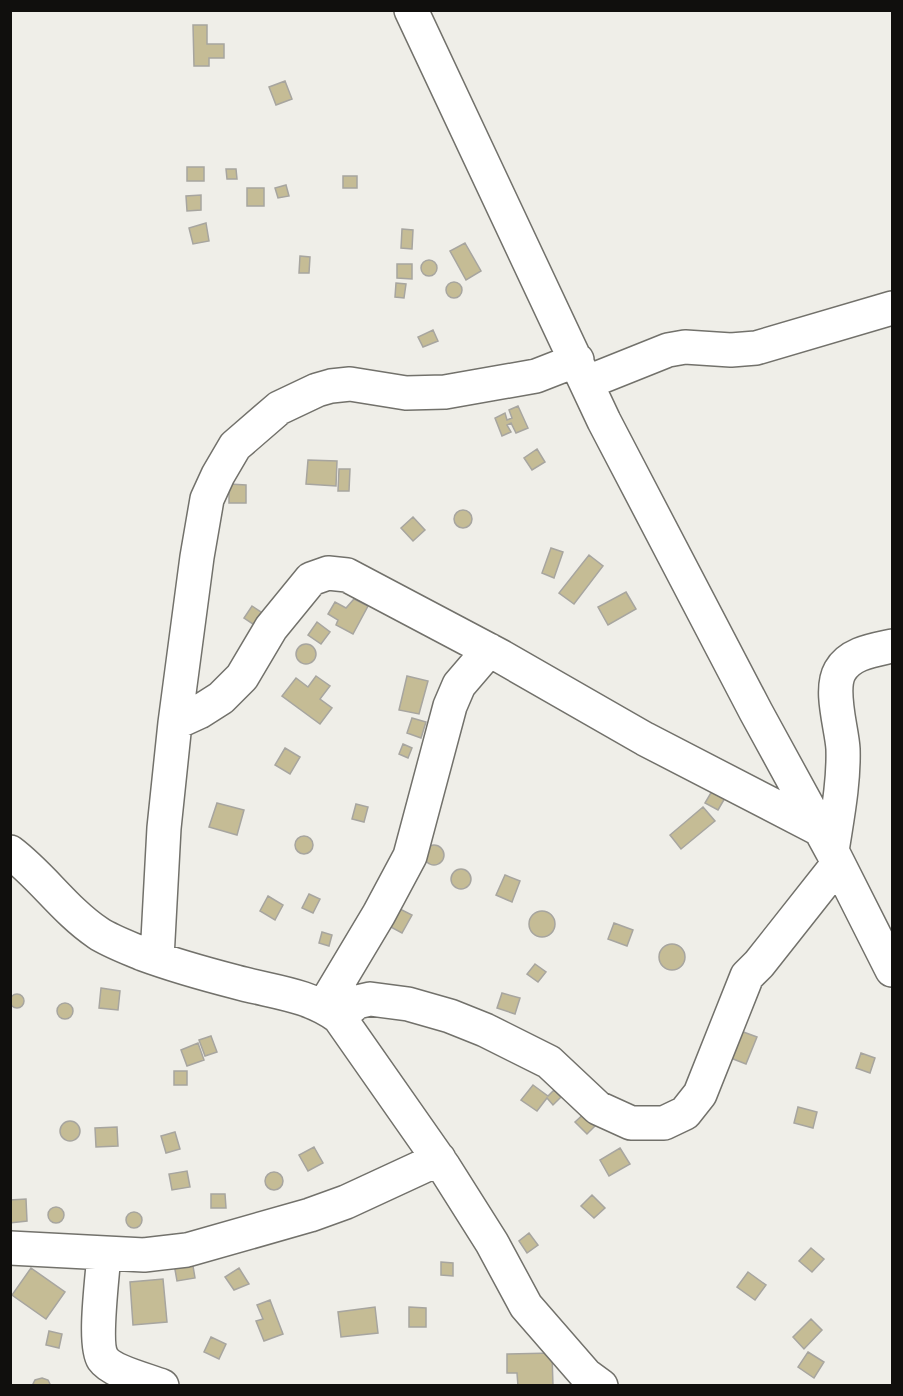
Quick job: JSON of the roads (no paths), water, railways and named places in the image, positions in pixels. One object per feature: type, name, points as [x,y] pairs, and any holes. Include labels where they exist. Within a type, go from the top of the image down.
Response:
[{"type":"street","points":[[411,10],[604,421],[892,970]]},
{"type":"street","points":[[157,958],[164,828],[197,557],[207,499],[235,446],[279,408],[331,386],[350,384],[406,393],[445,392],[536,376],[582,371],[685,347],[731,350],[756,348],[892,308]]},
{"type":"street","points":[[175,723],[221,698],[242,677],[271,627],[311,579],[328,573],[347,575],[489,650],[830,849]]},
{"type":"street","points":[[331,1011],[370,999],[408,1004],[450,1016],[485,1030],[549,1062],[598,1108],[631,1123],[664,1123],[685,1113],[700,1094],[747,976],[759,964],[830,849],[842,781],[843,748],[836,699],[838,673],[849,660],[867,652],[892,646]]},
{"type":"street","points":[[331,1011],[410,855],[450,706],[459,685],[489,650]]},
{"type":"street","points":[[10,852],[26,863],[68,907],[98,933],[143,954],[237,982],[301,997],[331,1011],[439,1159],[492,1243],[526,1306],[586,1375],[601,1386]]},
{"type":"street","points":[[10,1248],[144,1255],[188,1250],[310,1215],[366,1193],[439,1159]]},
{"type":"street","points":[[104,1253],[98,1340],[103,1359],[114,1368],[162,1386]]}]
